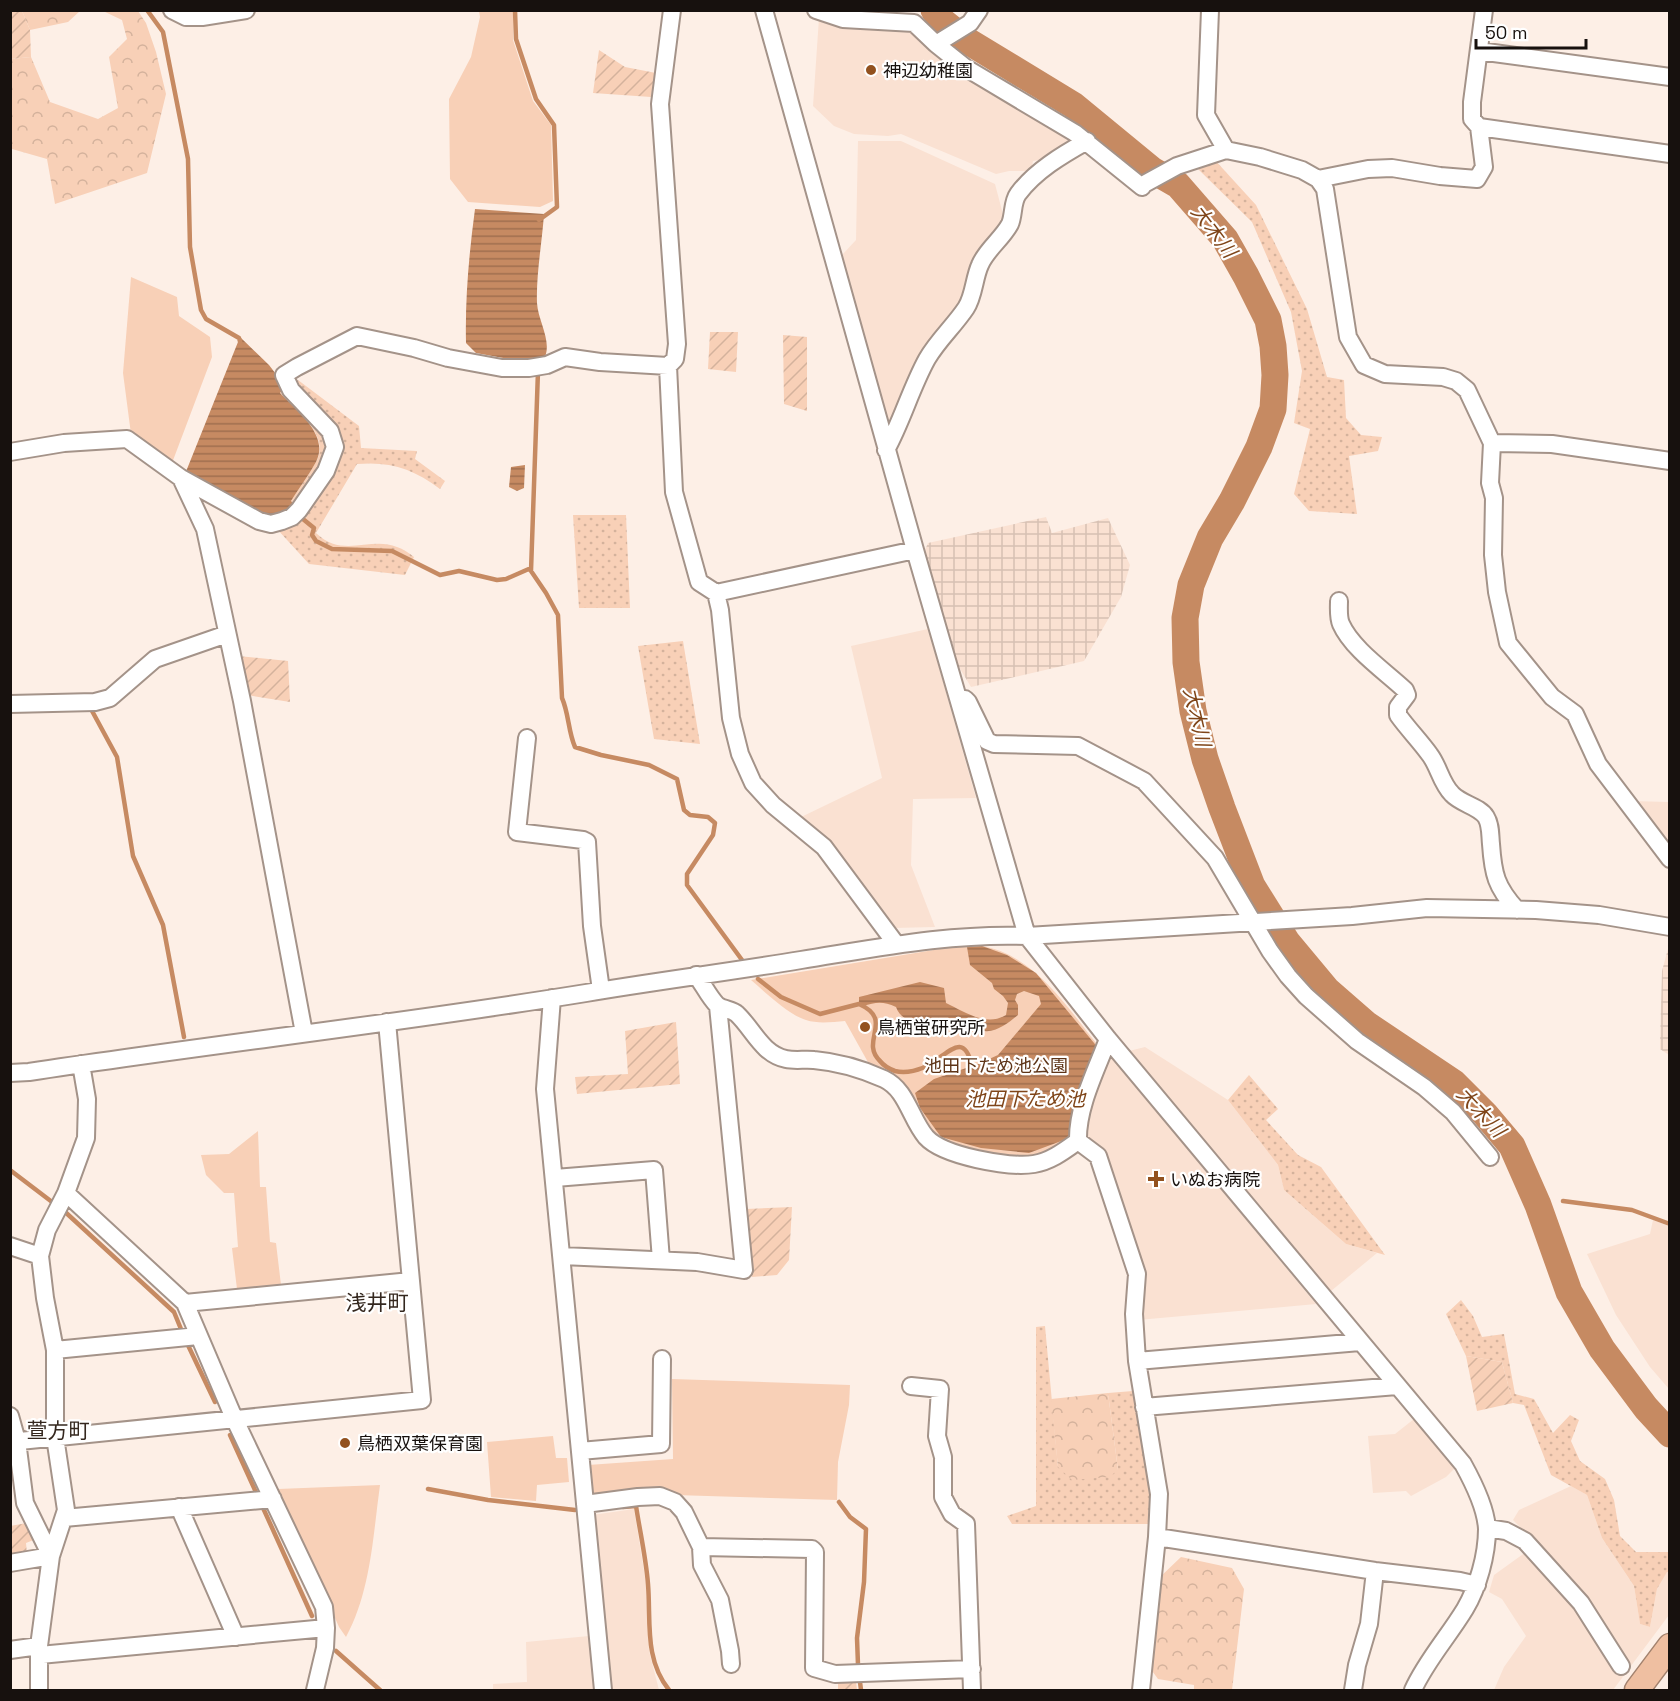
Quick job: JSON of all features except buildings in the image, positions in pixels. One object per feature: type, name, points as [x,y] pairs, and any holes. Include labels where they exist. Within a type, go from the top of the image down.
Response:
[{"type":"highway","points":[[1637,1690],[1670,1646]]},
{"type":"street","points":[[172,10],[186,17],[194,17],[246,10]]},
{"type":"street","points":[[672,10],[660,104],[676,344],[675,359],[668,366],[674,492],[699,582],[716,593],[720,610],[731,718],[740,754],[753,783],[773,805],[824,847],[896,944]]},
{"type":"street","points":[[764,10],[886,450],[1027,936],[1108,1039],[1463,1464],[1476,1487],[1487,1528],[1477,1585],[1464,1610],[1429,1660],[1413,1690]]},
{"type":"street","points":[[816,10],[843,19],[914,23],[975,74],[1086,141],[1119,170],[1144,185],[1177,166],[1226,150],[1260,157],[1302,170],[1318,178],[1325,189],[1348,337],[1356,354],[1364,365],[1385,374],[1443,377],[1456,381],[1467,390],[1492,443],[1490,483],[1494,498],[1493,555],[1497,592],[1508,643],[1552,697],[1575,714],[1598,764],[1670,859]]},
{"type":"street","points":[[1210,10],[1206,115],[1226,150]]},
{"type":"street","points":[[1318,178],[1368,169],[1392,168],[1477,179],[1484,167],[1479,128],[1472,119],[1472,102],[1484,10]]},
{"type":"street","points":[[938,43],[974,17]]},
{"type":"street","points":[[1479,51],[1670,77]]},
{"type":"street","points":[[1479,128],[1670,154]]},
{"type":"street","points":[[886,450],[928,357],[939,339],[968,307],[975,275],[981,261],[1010,224],[1017,195],[1036,175],[1059,157],[1086,141]]},
{"type":"street","points":[[10,452],[64,443],[127,439],[181,478],[259,521],[271,524],[296,513],[326,471],[334,447],[330,431],[291,390],[284,375],[357,336],[480,365],[502,368],[547,365],[565,357],[600,362],[668,366]]},
{"type":"street","points":[[1492,443],[1552,444],[1670,461]]},
{"type":"street","points":[[181,478],[205,529],[244,712],[304,1033]]},
{"type":"street","points":[[716,593],[915,550]]},
{"type":"street","points":[[1339,601],[1340,623],[1346,632],[1405,690],[1407,695],[1398,707],[1398,715],[1431,756],[1445,786],[1454,797],[1482,812],[1487,818],[1490,825],[1496,881],[1502,894],[1517,910]]},
{"type":"street","points":[[10,704],[95,702],[110,698],[155,659],[227,634]]},
{"type":"street","points":[[956,694],[969,702],[987,741],[994,744],[1078,746],[1144,781],[1215,858],[1256,921],[1270,951],[1306,996],[1371,1052],[1424,1087],[1453,1112],[1490,1157]]},
{"type":"street","points":[[528,738],[517,832],[583,840],[586,843],[592,926],[601,990]]},
{"type":"street","points":[[10,1073],[387,1022],[954,937],[1027,936],[1352,916],[1427,908],[1599,915],[1670,927]]},
{"type":"street","points":[[562,1256],[697,1262],[744,1270],[718,1006],[696,975]]},
{"type":"street","points":[[552,998],[545,1089],[603,1690]]},
{"type":"street","points":[[718,1006],[736,1012],[772,1053],[787,1060],[814,1060],[851,1066],[885,1080],[904,1098],[926,1137],[940,1148],[973,1159],[1033,1164],[1058,1156],[1078,1141]]},
{"type":"street","points":[[14,1442],[422,1400],[387,1022]]},
{"type":"street","points":[[1078,1141],[1084,1104],[1108,1039]]},
{"type":"street","points":[[39,1690],[40,1651],[51,1556],[66,1510],[55,1437],[55,1350],[40,1256],[47,1230],[87,1138],[87,1100],[81,1064]]},
{"type":"street","points":[[1078,1141],[1098,1156],[1137,1274],[1134,1314],[1137,1361],[1159,1494],[1157,1537],[1141,1690]]},
{"type":"street","points":[[555,1178],[654,1170],[661,1260]]},
{"type":"street","points":[[61,1201],[185,1303],[234,1418],[324,1607],[325,1648],[315,1690]]},
{"type":"street","points":[[10,1246],[40,1256]]},
{"type":"street","points":[[185,1303],[411,1281]]},
{"type":"street","points":[[55,1350],[198,1336]]},
{"type":"street","points":[[1137,1361],[1360,1342]]},
{"type":"street","points":[[580,1451],[661,1444],[662,1359]]},
{"type":"street","points":[[910,1386],[939,1389],[937,1436],[943,1457],[943,1497],[952,1514],[966,1524],[972,1690]]},
{"type":"street","points":[[1144,1407],[1397,1386]]},
{"type":"street","points":[[10,1416],[25,1503],[51,1556]]},
{"type":"street","points":[[585,1504],[660,1496],[675,1502],[684,1512],[701,1547],[702,1565],[720,1600],[731,1664]]},
{"type":"street","points":[[64,1518],[273,1499]]},
{"type":"street","points":[[179,1507],[236,1637]]},
{"type":"street","points":[[1487,1528],[1506,1531],[1525,1541],[1581,1603],[1621,1666]]},
{"type":"street","points":[[1157,1537],[1477,1585]]},
{"type":"street","points":[[701,1547],[812,1549],[814,1552],[814,1668],[835,1674],[972,1669]]},
{"type":"street","points":[[10,1563],[51,1556]]},
{"type":"street","points":[[1353,1690],[1357,1665],[1369,1624],[1375,1571]]},
{"type":"street","points":[[10,1650],[40,1651],[326,1628]]},
{"type":"shaded area","points":[[819,18],[915,30],[1075,140],[1045,159],[1033,161],[1031,171],[1009,171],[996,174],[901,134],[888,136],[854,134],[834,126],[813,106]]},
{"type":"shaded area","points":[[858,141],[901,141],[995,184],[1005,222],[965,306],[889,435],[842,255],[856,240]]},
{"type":"shaded area","points":[[1046,517],[1052,533],[1108,518],[1130,565],[1121,597],[1084,661],[971,687],[956,662],[925,550],[928,543]]},
{"type":"shaded area","points":[[928,629],[976,798],[913,799],[911,865],[935,927],[894,928],[797,819],[882,778],[851,646]]},
{"type":"shaded area","points":[[1631,801],[1669,802],[1669,854]]},
{"type":"shaded area","points":[[1669,945],[1670,1055],[1660,1049],[1662,971]]},
{"type":"shaded area","points":[[1145,1047],[1228,1100],[1278,1165],[1284,1190],[1346,1244],[1377,1253],[1331,1291],[1129,1051]]},
{"type":"shaded area","points":[[1110,1055],[1316,1304],[1138,1320],[1142,1267],[1086,1143],[1083,1130],[1105,1059]]},
{"type":"shaded area","points":[[1653,1220],[1669,1226],[1669,1389],[1650,1367],[1616,1315],[1587,1254],[1650,1234]]},
{"type":"shaded area","points":[[1414,1419],[1455,1468],[1446,1477],[1411,1496],[1406,1491],[1373,1493],[1368,1436],[1395,1434]]},
{"type":"shaded area","points":[[1571,1486],[1587,1495],[1602,1538],[1634,1586],[1640,1624],[1650,1627],[1657,1589],[1667,1571],[1669,1572],[1669,1615],[1613,1690],[1494,1690],[1504,1667],[1526,1636],[1502,1599],[1489,1592],[1494,1575],[1537,1544],[1513,1520],[1519,1510]]},
{"type":"shaded area","points":[[634,1509],[646,1583],[649,1651],[659,1690],[609,1690],[592,1515]]},
{"type":"shaded area","points":[[589,1636],[594,1690],[493,1690],[493,1684],[527,1682],[526,1642]]},
{"type":"green space","points":[[11,10],[22,11],[30,30],[31,57],[11,59]]},
{"type":"green space","points":[[22,11],[80,11],[68,22],[30,30]]},
{"type":"green space","points":[[103,11],[138,11],[146,23],[156,52],[166,94],[147,173],[55,204],[47,159],[12,149],[11,59],[31,57],[50,102],[98,119],[118,108],[109,57],[127,39],[122,20]]},
{"type":"green space","points":[[479,11],[513,11],[513,40],[533,101],[551,125],[553,201],[540,207],[468,202],[450,179],[449,99],[471,57],[480,17]]},
{"type":"green space","points":[[599,50],[625,67],[656,73],[651,97],[593,93]]},
{"type":"green space","points":[[1214,159],[1256,205],[1307,309],[1327,377],[1344,380],[1346,418],[1361,435],[1382,437],[1378,451],[1349,456],[1357,514],[1309,511],[1294,494],[1310,429],[1294,423],[1302,371],[1291,312],[1252,222],[1198,169]]},
{"type":"green space","points":[[131,277],[177,297],[179,316],[210,337],[212,357],[172,463],[131,434],[123,373]]},
{"type":"green space","points":[[710,332],[738,332],[736,372],[708,369]]},
{"type":"green space","points":[[783,335],[807,337],[807,411],[784,404]]},
{"type":"green space","points":[[298,380],[359,426],[361,448],[417,451],[415,459],[445,481],[440,489],[421,476],[401,468],[369,463],[357,464],[316,533],[336,545],[387,544],[401,549],[414,557],[405,575],[309,564],[277,529],[295,505],[291,501],[316,462],[319,452],[319,442],[310,424],[280,393],[285,386]]},
{"type":"green space","points":[[573,515],[626,515],[630,608],[579,608]]},
{"type":"green space","points":[[683,641],[700,744],[654,739],[638,646]]},
{"type":"green space","points":[[238,656],[288,661],[290,702],[247,695]]},
{"type":"green space","name":"池田下ため池公園","points":[[958,946],[981,946],[1000,951],[1018,960],[1049,985],[1100,1048],[1069,1144],[1036,1158],[983,1157],[930,1135],[869,1064],[845,1021],[815,1022],[799,1017],[777,1003],[751,980]]},
{"type":"green space","points":[[676,1022],[680,1084],[577,1094],[575,1077],[628,1074],[625,1031]]},
{"type":"green space","points":[[1249,1075],[1278,1109],[1266,1120],[1298,1155],[1321,1167],[1385,1255],[1346,1244],[1284,1190],[1278,1165],[1228,1100]]},
{"type":"green space","points":[[258,1131],[260,1187],[266,1187],[270,1242],[276,1243],[281,1285],[237,1289],[232,1248],[238,1247],[234,1193],[224,1193],[206,1175],[201,1155],[229,1154]]},
{"type":"green space","points":[[792,1207],[789,1260],[777,1275],[752,1277],[746,1209]]},
{"type":"green space","points":[[1461,1300],[1473,1316],[1482,1337],[1504,1334],[1515,1394],[1534,1399],[1553,1433],[1570,1415],[1579,1420],[1571,1441],[1580,1461],[1605,1479],[1614,1500],[1620,1536],[1636,1552],[1669,1552],[1669,1572],[1657,1589],[1650,1627],[1640,1624],[1634,1586],[1602,1538],[1587,1495],[1551,1475],[1524,1405],[1513,1403],[1502,1362],[1466,1356],[1446,1314]]},
{"type":"green space","points":[[1045,1326],[1058,1467],[1118,1470],[1108,1393],[1133,1391],[1154,1498],[1151,1524],[1012,1524],[1007,1516],[1036,1506],[1036,1327]]},
{"type":"green space","points":[[1466,1356],[1502,1362],[1513,1403],[1477,1411]]},
{"type":"green space","points":[[672,1379],[850,1385],[849,1405],[838,1462],[837,1500],[675,1495],[598,1498],[590,1493],[588,1465],[673,1459]]},
{"type":"green space","points":[[1108,1393],[1118,1470],[1109,1477],[1072,1480],[1058,1467],[1051,1399]]},
{"type":"green space","points":[[553,1436],[556,1458],[567,1458],[569,1482],[537,1485],[536,1501],[491,1497],[487,1442]]},
{"type":"green space","points":[[380,1485],[366,1582],[346,1637],[339,1627],[278,1489]]},
{"type":"green space","points":[[27,1523],[36,1539],[26,1543],[27,1554],[11,1557],[10,1526]]},
{"type":"green space","points":[[1181,1557],[1232,1568],[1244,1589],[1232,1690],[1194,1690],[1194,1685],[1158,1679],[1150,1668],[1159,1578]]},
{"type":"green space","points":[[838,1682],[856,1682],[857,1690],[838,1690]]},
{"type":"water","points":[[475,209],[544,214],[537,292],[538,310],[547,347],[543,361],[531,363],[476,353],[466,343],[468,276]]},
{"type":"water","points":[[240,337],[269,365],[285,386],[280,393],[302,415],[319,442],[316,462],[291,501],[295,505],[273,519],[185,474]]},
{"type":"water","points":[[525,465],[524,488],[517,491],[509,487],[511,467]]},
{"type":"water","name":"池田下ため池","points":[[982,946],[1007,955],[1036,973],[1099,1049],[1068,1142],[1064,1140],[1029,1153],[981,1148],[941,1137],[920,1108],[915,1093],[934,1079],[998,1055],[1041,1004],[1039,996],[1024,991],[1017,994],[1015,1000],[1018,1005],[1018,1015],[990,1031],[980,1030],[970,1023],[954,1018],[927,1024],[918,1023],[904,1018],[896,1007],[891,1005],[880,1003],[863,1006],[859,1004],[859,997],[920,982],[944,988],[946,1003],[968,1014],[983,1019],[1006,1015],[1008,1003],[1003,996],[994,989],[992,983],[970,965],[967,947]]},
{"type":"waterway","points":[[147,10],[163,32],[188,159],[190,247],[201,310],[206,319],[239,338],[241,345]]},
{"type":"waterway","points":[[515,10],[516,39],[536,99],[554,125],[557,207],[539,220]]},
{"type":"waterway","name":"大木川","points":[[934,10],[941,20],[966,40],[1073,105],[1152,170],[1178,185],[1225,239],[1246,276],[1268,320],[1275,375],[1273,409],[1259,447],[1232,501],[1210,538],[1191,585],[1185,618],[1186,662],[1193,711],[1205,759],[1222,808],[1252,886],[1287,942],[1327,990],[1366,1024],[1454,1083],[1485,1114],[1512,1146],[1538,1205],[1569,1292],[1602,1349],[1646,1408],[1670,1434]]},
{"type":"waterway","points":[[538,371],[531,571],[558,615],[562,698],[575,747],[649,765],[677,779],[684,810],[690,815],[708,817],[715,823],[713,835],[687,874],[687,885],[742,960]]},
{"type":"waterway","points":[[298,515],[314,528],[312,535],[316,541],[332,549],[392,551],[440,575],[459,571],[497,580],[506,579],[531,568]]},
{"type":"waterway","points":[[91,709],[117,757],[133,856],[163,925],[184,1037]]},
{"type":"waterway","points":[[758,979],[781,997],[820,1014],[859,1004],[869,1010],[875,1017],[876,1024],[873,1046],[875,1053],[883,1064],[893,1070],[899,1072],[918,1070],[960,1047],[965,1049],[969,1055],[972,1066]]},
{"type":"waterway","points":[[10,1170],[56,1205]]},
{"type":"waterway","points":[[1563,1201],[1632,1210],[1670,1224]]},
{"type":"waterway","points":[[63,1210],[174,1312],[183,1334]]},
{"type":"waterway","points":[[186,1341],[215,1402]]},
{"type":"waterway","points":[[230,1435],[312,1616]]},
{"type":"waterway","points":[[428,1489],[488,1500],[575,1510]]},
{"type":"waterway","points":[[839,1502],[850,1517],[866,1529],[864,1582],[857,1638],[858,1665]]},
{"type":"waterway","points":[[623,1507],[636,1506],[647,1574],[652,1653],[661,1678],[669,1690]]},
{"type":"waterway","points":[[336,1651],[380,1690]]},
{"type":"waterway","points":[[860,1682],[861,1690]]},
{"type":"place","name":"神辺幼稚園","points":[[871,70]]},
{"type":"place","name":"鳥栖蛍研究所","points":[[865,1027]]},
{"type":"place","name":"いぬお病院","points":[[1156,1179]]},
{"type":"place","name":"鳥栖双葉保育園","points":[[345,1443]]},
{"type":"district","name":"浅井町","points":[[377,1302]]},
{"type":"district","name":"萱方町","points":[[58,1430]]}]
